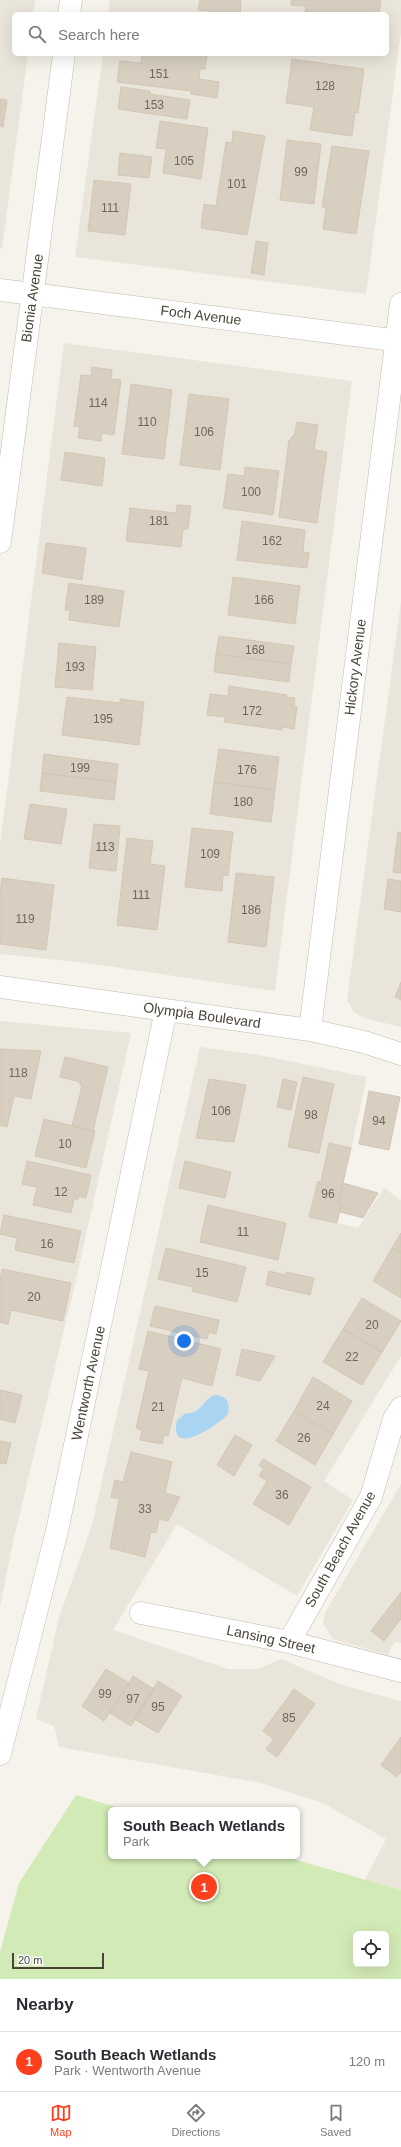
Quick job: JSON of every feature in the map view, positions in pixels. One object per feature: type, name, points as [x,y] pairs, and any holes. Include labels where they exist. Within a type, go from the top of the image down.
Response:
[{"type":"street","points":[[69,12],[71,0]]},
{"type":"street","name":"Bionia Avenue","points":[[0,542],[64,56]]},
{"type":"street","name":"Foch Avenue","points":[[0,290],[399,341]]},
{"type":"street","name":"Hickory Avenue","points":[[310,1030],[399,341],[401,304]]},
{"type":"street","name":"Olympia Boulevard","points":[[0,987],[310,1030],[364,1042],[401,1054]]},
{"type":"street","name":"Wentworth Avenue","points":[[0,1754],[57,1531],[166,1010]]},
{"type":"street","name":"South Beach Avenue","points":[[289,1642],[371,1497],[394,1419],[401,1408]]},
{"type":"street","name":"Lansing Street","points":[[141,1613],[289,1642],[401,1671]]},
{"type":"shaded area","points":[[0,0],[35,0],[33,12],[12,12],[12,56],[28,56],[2,249],[0,248]]},
{"type":"shaded area","points":[[110,0],[401,0],[401,32],[366,294],[75,257],[103,56],[389,56],[389,12],[108,12]]},
{"type":"shaded area","points":[[64,343],[352,381],[275,991],[87,963],[0,954],[0,845]]},
{"type":"shaded area","points":[[401,602],[401,1027],[364,1018],[354,1012],[347,1000]]},
{"type":"shaded area","points":[[0,1021],[131,1033],[76,1280],[13,1542],[0,1607]]},
{"type":"shaded area","points":[[200,1047],[259,1055],[367,1077],[339,1204],[341,1205],[337,1223],[358,1228],[384,1188],[401,1200],[401,1356],[324,1481],[353,1500],[297,1596],[177,1524],[113,1630],[228,1669],[258,1669],[281,1659],[342,1685],[401,1701],[401,1890],[365,1880],[386,1839],[323,1803],[261,1783],[59,1747],[54,1726],[36,1719],[59,1617],[92,1525]]},
{"type":"shaded area","points":[[401,1484],[401,1643],[394,1642],[388,1655],[333,1639],[323,1623],[325,1613]]},
{"type":"green space","points":[[76,1795],[116,1807],[108,1807],[108,1859],[293,1859],[401,1890],[401,1979],[0,1979],[0,1952],[19,1883]]},
{"type":"water","points":[[214,1395],[222,1396],[227,1400],[229,1406],[228,1414],[215,1425],[196,1436],[187,1438],[180,1437],[176,1432],[177,1420],[186,1413],[195,1412],[198,1410],[210,1397]]},
{"type":"building","points":[[200,0],[241,0],[240,12],[198,10]]},
{"type":"building","points":[[291,0],[381,0],[379,12],[313,12],[305,11],[306,6],[291,5]]},
{"type":"building","points":[[142,56],[207,56],[205,69],[200,69],[199,79],[219,82],[217,98],[191,94],[191,91],[117,82],[120,61],[141,63]]},
{"type":"building","points":[[292,59],[364,69],[358,113],[355,112],[352,136],[310,130],[314,107],[286,103]]},
{"type":"building","points":[[121,87],[150,91],[150,94],[190,100],[187,119],[118,109]]},
{"type":"building","points":[[0,99],[7,100],[3,127],[0,126]]},
{"type":"building","points":[[160,121],[208,128],[201,179],[163,173],[166,149],[156,148]]},
{"type":"building","points":[[233,131],[265,136],[247,235],[201,228],[204,204],[216,206],[226,142],[232,143]]},
{"type":"building","points":[[287,140],[321,144],[314,204],[280,200]]},
{"type":"building","points":[[332,146],[369,151],[356,234],[323,229],[326,208],[322,207]]},
{"type":"building","points":[[120,153],[152,157],[149,178],[118,175]]},
{"type":"building","points":[[94,180],[131,184],[125,235],[88,231]]},
{"type":"building","points":[[256,241],[268,243],[264,275],[251,273]]},
{"type":"building","points":[[92,367],[112,370],[111,379],[121,380],[114,435],[102,433],[101,441],[78,438],[80,427],[74,426],[81,375],[91,376]]},
{"type":"building","points":[[131,384],[172,390],[164,459],[122,454]]},
{"type":"building","points":[[189,394],[229,399],[220,470],[180,465]]},
{"type":"building","points":[[297,422],[318,425],[314,450],[327,452],[317,523],[279,517],[289,440],[291,440],[292,436],[294,437]]},
{"type":"building","points":[[65,452],[105,458],[102,486],[61,480]]},
{"type":"building","points":[[245,467],[279,471],[273,515],[223,508],[228,474],[244,476]]},
{"type":"building","points":[[177,505],[191,506],[188,529],[183,529],[181,547],[126,541],[130,508],[176,513]]},
{"type":"building","points":[[242,521],[305,530],[303,552],[309,553],[307,568],[237,560]]},
{"type":"building","points":[[46,543],[86,548],[82,580],[42,573]]},
{"type":"building","points":[[233,577],[300,586],[295,624],[228,615]]},
{"type":"building","points":[[69,583],[124,591],[119,627],[69,620],[70,610],[65,610]]},
{"type":"building","points":[[219,636],[294,646],[291,664],[216,654]]},
{"type":"building","points":[[59,643],[96,647],[92,690],[55,687]]},
{"type":"building","points":[[216,654],[291,664],[289,682],[214,672]]},
{"type":"building","points":[[229,686],[287,695],[286,697],[295,698],[294,706],[297,707],[294,729],[282,727],[282,730],[224,722],[225,717],[207,715],[210,694],[228,696]]},
{"type":"building","points":[[67,697],[120,703],[120,699],[144,702],[139,745],[62,735]]},
{"type":"building","points":[[219,749],[279,757],[275,790],[214,782]]},
{"type":"building","points":[[44,754],[118,764],[116,782],[42,773]]},
{"type":"building","points":[[42,773],[116,782],[114,800],[40,791]]},
{"type":"building","points":[[214,782],[275,790],[271,822],[210,814]]},
{"type":"building","points":[[30,804],[67,809],[61,844],[24,839]]},
{"type":"building","points":[[94,824],[120,826],[116,871],[89,868]]},
{"type":"building","points":[[192,828],[233,832],[228,876],[223,875],[222,891],[185,887]]},
{"type":"building","points":[[398,832],[401,833],[401,873],[393,872]]},
{"type":"building","points":[[127,838],[153,841],[150,864],[165,866],[157,930],[117,925]]},
{"type":"building","points":[[236,873],[274,877],[266,947],[228,942]]},
{"type":"building","points":[[2,878],[54,885],[46,950],[0,944],[0,893]]},
{"type":"building","points":[[388,879],[401,881],[401,912],[384,909]]},
{"type":"building","points":[[401,982],[401,1000],[395,997]]},
{"type":"building","points":[[0,1049],[41,1051],[31,1099],[14,1096],[7,1127],[0,1125]]},
{"type":"building","points":[[65,1057],[108,1067],[93,1131],[72,1126],[82,1086],[80,1085],[80,1082],[60,1077]]},
{"type":"building","points":[[303,1077],[334,1084],[319,1153],[288,1147]]},
{"type":"building","points":[[209,1079],[246,1085],[234,1142],[196,1138]]},
{"type":"building","points":[[283,1079],[297,1082],[291,1110],[277,1107]]},
{"type":"building","points":[[369,1091],[400,1097],[389,1150],[359,1144]]},
{"type":"building","points":[[44,1119],[95,1131],[86,1168],[35,1156]]},
{"type":"building","points":[[329,1143],[351,1148],[338,1204],[341,1205],[337,1223],[309,1217],[318,1181],[321,1182]]},
{"type":"building","points":[[27,1161],[91,1175],[86,1198],[79,1196],[78,1199],[74,1199],[71,1213],[33,1205],[37,1187],[22,1184]]},
{"type":"building","points":[[185,1161],[231,1172],[225,1198],[179,1188]]},
{"type":"building","points":[[343,1183],[378,1193],[363,1218],[340,1212],[341,1205],[338,1204]]},
{"type":"building","points":[[208,1205],[286,1223],[278,1260],[200,1242]]},
{"type":"building","points":[[4,1215],[81,1231],[74,1263],[15,1250],[17,1238],[0,1234]]},
{"type":"building","points":[[401,1233],[401,1253],[392,1248]]},
{"type":"building","points":[[166,1248],[246,1267],[237,1302],[192,1291],[193,1287],[158,1279]]},
{"type":"building","points":[[392,1248],[401,1253],[401,1298],[373,1281]]},
{"type":"building","points":[[2,1269],[71,1283],[63,1321],[11,1310],[8,1324],[0,1322],[0,1280]]},
{"type":"building","points":[[269,1271],[285,1275],[286,1272],[314,1278],[310,1295],[266,1285]]},
{"type":"building","points":[[362,1298],[401,1321],[382,1352],[343,1329]]},
{"type":"building","points":[[155,1306],[219,1320],[216,1334],[209,1332],[207,1339],[150,1326]]},
{"type":"building","points":[[343,1329],[382,1352],[362,1385],[323,1362]]},
{"type":"building","points":[[148,1331],[221,1349],[212,1386],[182,1378],[168,1436],[164,1435],[162,1444],[140,1440],[142,1430],[136,1428],[149,1371],[139,1369]]},
{"type":"building","points":[[242,1349],[275,1356],[260,1381],[236,1375]]},
{"type":"building","points":[[313,1377],[352,1401],[333,1434],[294,1411]]},
{"type":"building","points":[[0,1390],[22,1395],[15,1423],[0,1419]]},
{"type":"building","points":[[294,1411],[333,1434],[315,1465],[276,1441]]},
{"type":"building","points":[[235,1435],[252,1445],[234,1476],[217,1465]]},
{"type":"building","points":[[0,1441],[11,1443],[6,1464],[0,1463]]},
{"type":"building","points":[[131,1452],[172,1462],[165,1493],[180,1497],[168,1521],[159,1519],[156,1533],[151,1532],[145,1557],[110,1548],[119,1499],[111,1497],[115,1480],[123,1482]]},
{"type":"building","points":[[263,1459],[311,1487],[289,1525],[253,1504],[267,1481],[259,1476],[264,1468],[259,1466]]},
{"type":"building","points":[[401,1592],[401,1619],[384,1641],[371,1631]]},
{"type":"building","points":[[106,1669],[129,1683],[104,1721],[82,1706]]},
{"type":"building","points":[[133,1676],[154,1689],[131,1726],[110,1713]]},
{"type":"building","points":[[158,1681],[182,1696],[158,1733],[134,1719]]},
{"type":"building","points":[[294,1689],[315,1704],[277,1757],[266,1749],[274,1739],[263,1731]]},
{"type":"building","points":[[401,1737],[401,1772],[397,1777],[381,1765]]},
{"type":"place","name":"South Beach Wetlands","points":[[204,1887]]}]
